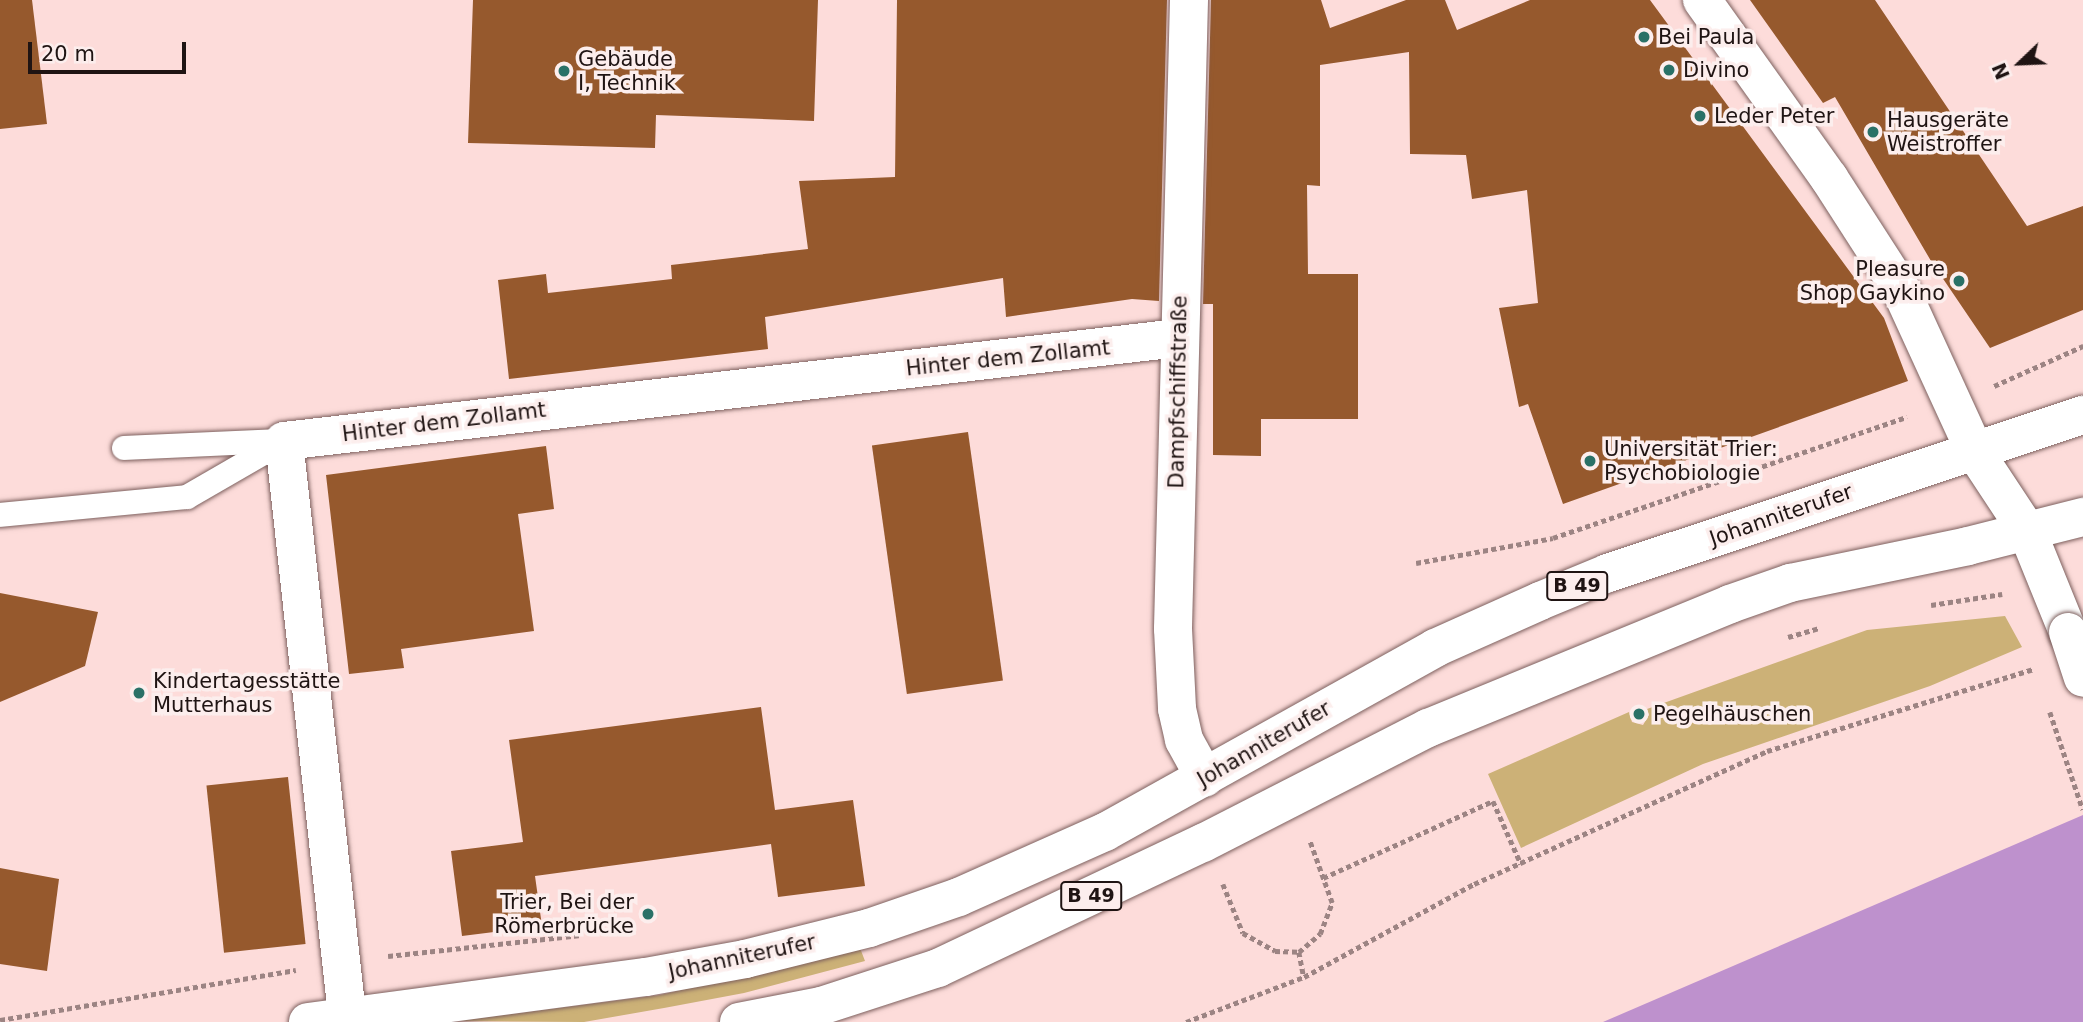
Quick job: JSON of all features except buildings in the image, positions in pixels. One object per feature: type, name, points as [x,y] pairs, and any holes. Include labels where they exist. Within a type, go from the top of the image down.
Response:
[{"type":"main road","name":"Dampfschiffstraße","points":[[1189,0],[1178,338],[1173,629],[1177,709],[1184,740],[1205,778]]},
{"type":"main road","points":[[1702,0],[1829,178],[1900,288],[1975,452],[2028,531],[2083,678]]},
{"type":"main road","name":"Hinter dem Zollamt","points":[[284,441],[1178,338]]},
{"type":"main road","name":"Johanniterufer","points":[[347,1019],[428,1004],[646,977],[745,959],[869,928],[1035,866],[1205,778],[1435,648],[1540,601],[1608,573],[2083,415]]},
{"type":"main road","points":[[284,441],[347,1019]]},
{"type":"main road","name":"B 49","points":[[739,1022],[821,1006],[938,968],[1275,806],[1440,723],[1730,604],[1790,583],[2083,517]]},
{"type":"main road","points":[[1205,778],[1243,804],[1275,806]]},
{"type":"main road","name":"B 49","points":[[308,1022],[347,1019]]},
{"type":"lane","points":[[124,448],[284,441]]},
{"type":"lane","points":[[0,515],[187,497],[284,441]]},
{"type":"path","points":[[1992,387],[2083,346]]},
{"type":"path","points":[[1416,563],[1553,538],[1907,417]]},
{"type":"path","points":[[1917,608],[1997,595]]},
{"type":"path","points":[[1776,641],[1826,627]]},
{"type":"path","points":[[2032,657],[2037,670]]},
{"type":"path","points":[[1186,1022],[1304,977],[1474,884],[1767,751],[2045,666]]},
{"type":"path","points":[[2049,708],[2083,810]]},
{"type":"path","points":[[1323,878],[1493,801],[1521,864]]},
{"type":"path","points":[[1218,873],[1243,933],[1275,951],[1299,952],[1320,934],[1332,903],[1305,830]]},
{"type":"path","points":[[420,952],[583,934]]},
{"type":"path","points":[[1299,952],[1304,977]]},
{"type":"path","points":[[0,1020],[341,962]]},
{"type":"shaded area","points":[[2005,616],[2022,647],[1930,686],[1703,764],[1521,848],[1488,774],[1629,712],[1632,722],[1643,725],[1649,715],[1647,709],[1867,630]]},
{"type":"shaded area","points":[[2083,815],[2083,1022],[1603,1022]]},
{"type":"shaded area","points":[[860,948],[865,961],[744,993],[664,1008],[584,1022],[457,1021],[660,995]]},
{"type":"place","name":"Bei Paula","points":[[1644,37]]},
{"type":"place","name":"Divino","points":[[1669,70]]},
{"type":"place","name":"Gebäude I, Technik","points":[[564,71]]},
{"type":"place","name":"Leder Peter","points":[[1700,116]]},
{"type":"place","name":"Hausgeräte Weistroffer","points":[[1873,132]]},
{"type":"place","name":"Pleasure Shop Gaykino","points":[[1959,281]]},
{"type":"place","name":"Universität Trier: Psychobiologie","points":[[1590,461]]},
{"type":"place","name":"Kindertagesstätte Mutterhaus","points":[[139,693]]},
{"type":"place","name":"Pegelhäuschen","points":[[1639,714]]},
{"type":"place","name":"Trier, Bei der Römerbrücke","points":[[648,914]]}]
